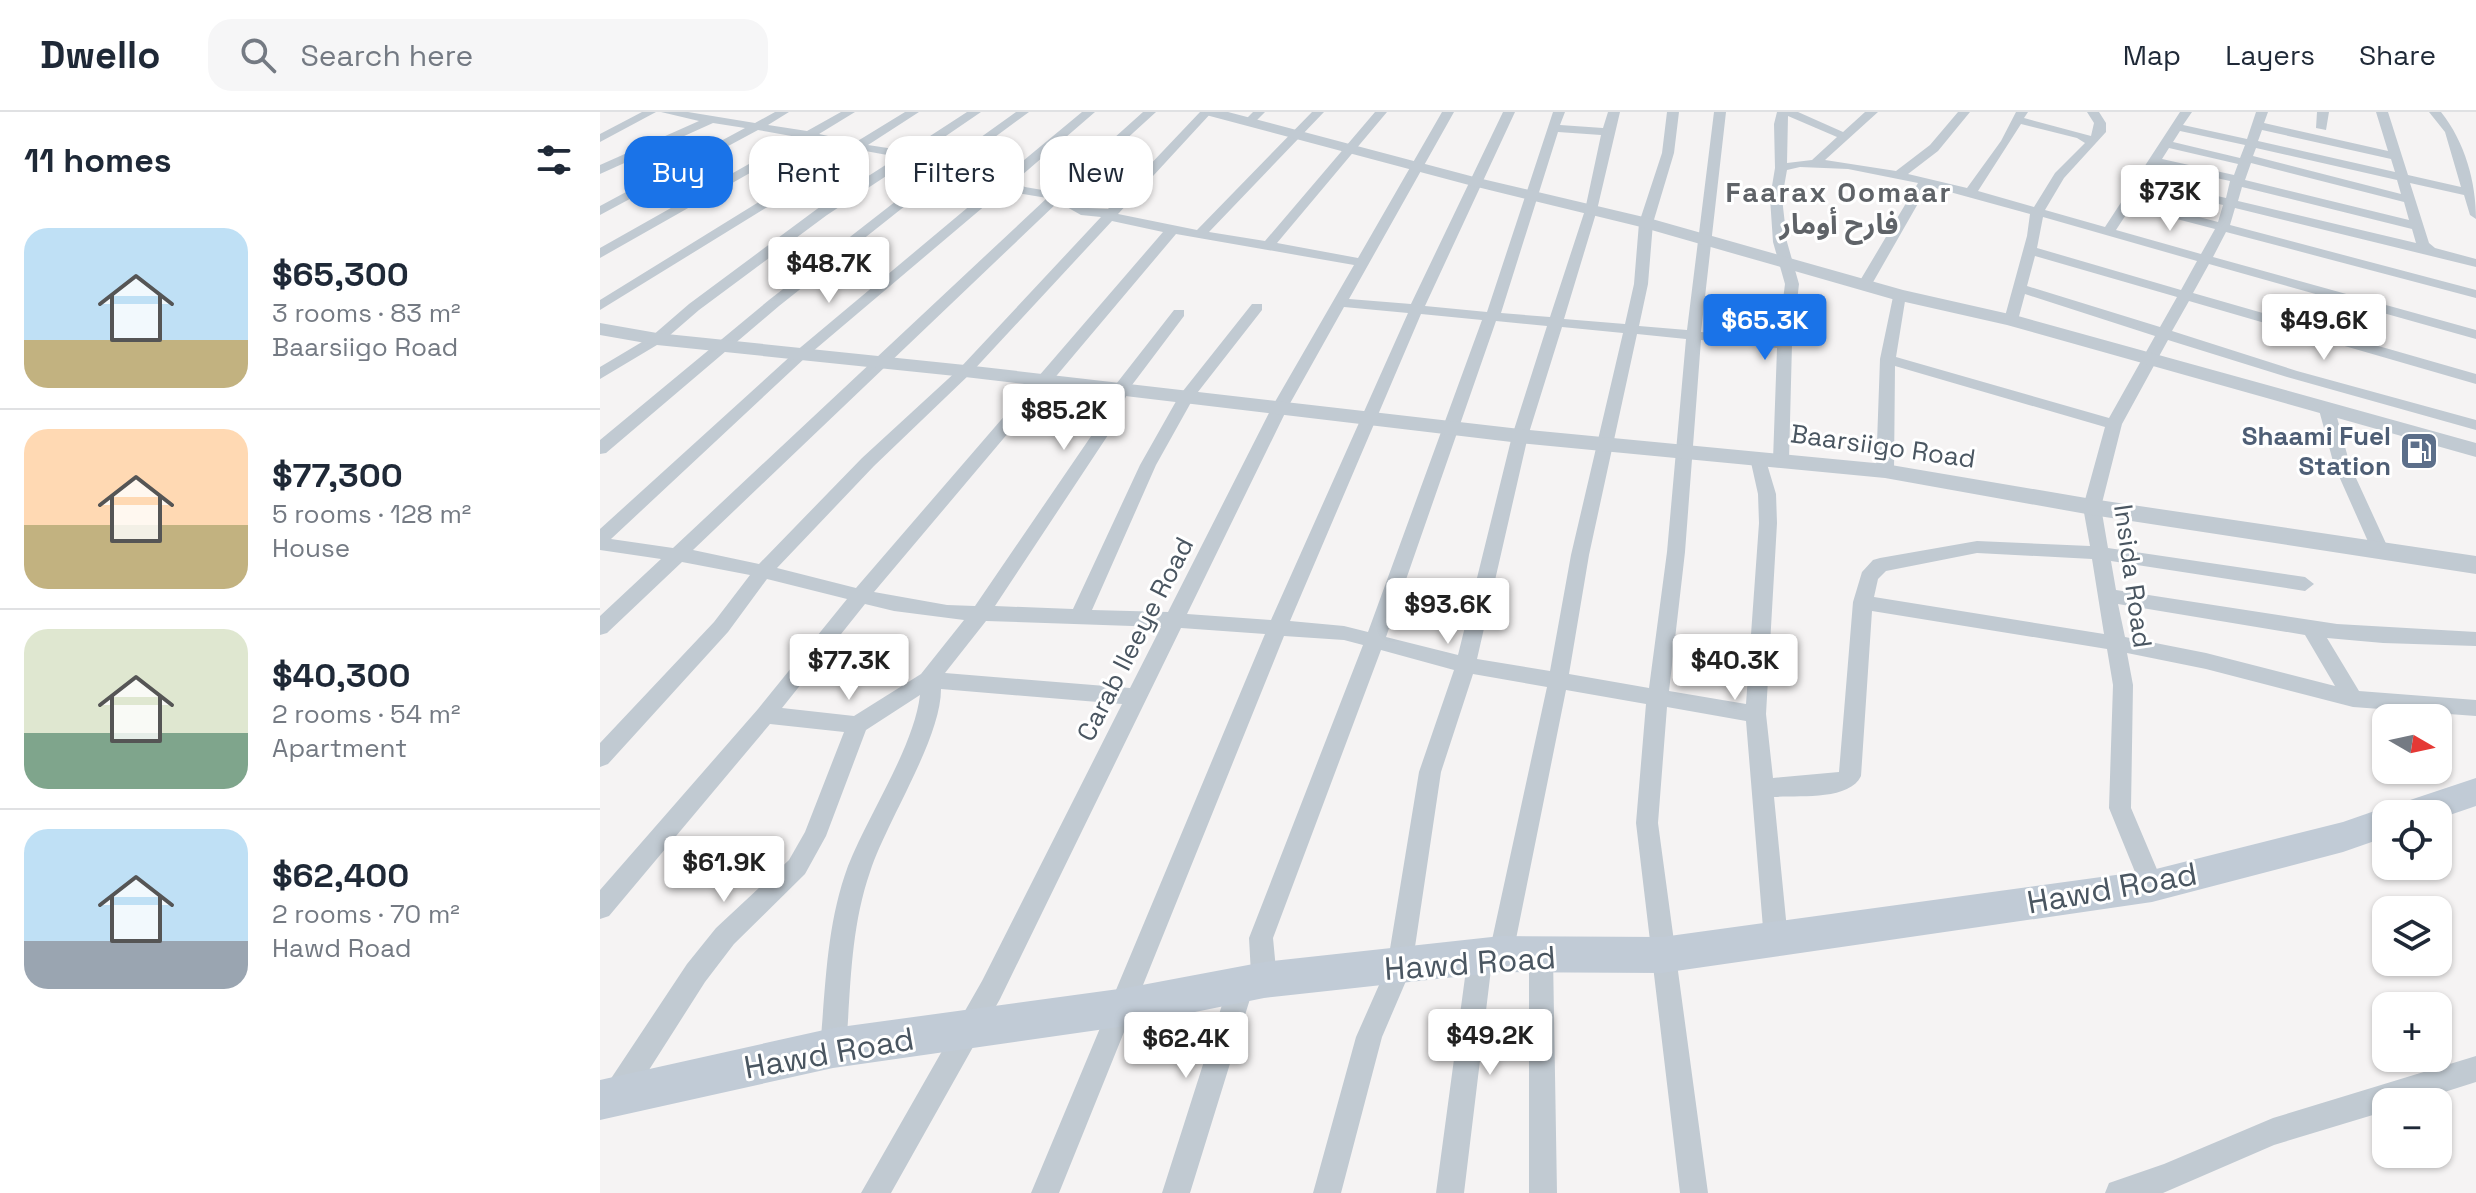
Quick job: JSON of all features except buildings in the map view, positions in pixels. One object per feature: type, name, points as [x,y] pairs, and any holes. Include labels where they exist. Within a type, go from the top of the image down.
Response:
[{"type":"main road","points":[[2452,800],[2476,792]]},
{"type":"main road","name":"Hawd Road","points":[[608,1098],[833,1048],[1126,1007],[1253,981],[1399,967],[1490,954],[1662,955],[2152,886],[2372,827]]},
{"type":"street","points":[[600,139],[650,112]]},
{"type":"street","points":[[667,112],[710,116],[755,128],[814,136]]},
{"type":"street","points":[[600,211],[783,112]]},
{"type":"street","points":[[600,254],[849,112]]},
{"type":"street","points":[[869,139],[913,112]]},
{"type":"street","points":[[936,136],[975,112]]},
{"type":"street","points":[[990,136],[1023,112]]},
{"type":"street","points":[[1024,165],[1089,112]]},
{"type":"street","points":[[1123,136],[1150,112]]},
{"type":"street","points":[[600,758],[721,627],[763,571],[868,462],[965,371],[1097,218],[1209,112],[1254,117],[1298,135],[1646,223],[1899,295],[2011,320],[2476,450]]},
{"type":"street","points":[[1201,233],[1318,112]]},
{"type":"street","points":[[1270,243],[1381,112]]},
{"type":"street","name":"Carab Ileeye Road","points":[[875,1193],[991,990],[1280,407],[1448,112]]},
{"type":"street","points":[[1045,1193],[1126,1007],[1277,628],[1416,311],[1509,112]]},
{"type":"street","points":[[1327,1193],[1369,1037],[1399,967],[1430,772],[1466,665],[1520,436],[1591,210],[1614,112]]},
{"type":"street","points":[[1450,1193],[1490,954],[1558,681],[1604,444],[1641,284],[1646,223],[1668,153],[1673,112]]},
{"type":"street","points":[[1694,1193],[1647,823],[1648,765],[1669,626],[1704,239],[1720,112]]},
{"type":"street","points":[[1781,460],[1785,344],[1792,284],[1785,261],[1776,198],[1781,168],[1780,124],[1786,112],[1846,137]]},
{"type":"street","points":[[1817,161],[1872,112]]},
{"type":"street","points":[[1897,176],[1934,148],[1964,112]]},
{"type":"street","points":[[2011,320],[2034,236],[2037,212],[2059,176],[2100,132],[2100,123],[2093,112]]},
{"type":"street","points":[[2108,232],[2186,112]]},
{"type":"street","points":[[2322,128],[2323,112]]},
{"type":"street","points":[[2382,112],[2393,156],[2420,227],[2423,244],[2428,250]]},
{"type":"street","points":[[2435,112],[2451,132],[2472,193],[2476,215]]},
{"type":"street","points":[[600,170],[710,116]]},
{"type":"street","points":[[1970,193],[2007,141],[2020,116],[2081,135],[2092,142]]},
{"type":"street","points":[[2260,119],[2393,156]]},
{"type":"street","name":"Insida Road","points":[[2152,886],[2120,808],[2123,685],[2092,507],[2114,424],[2222,228],[2260,119]]},
{"type":"street","points":[[1176,1193],[1253,981],[1261,938],[1374,643],[1487,323],[1493,316],[1556,120],[1607,132]]},
{"type":"street","points":[[2178,127],[2243,165],[2410,200]]},
{"type":"street","points":[[2168,144],[2243,165],[2420,227]]},
{"type":"street","points":[[1781,168],[1817,161],[1970,193],[2476,335]]},
{"type":"street","points":[[2155,161],[2401,177],[2472,193]]},
{"type":"street","points":[[600,374],[657,339],[694,307],[885,169]]},
{"type":"street","points":[[2141,182],[2476,263]]},
{"type":"street","points":[[1865,284],[1924,183]]},
{"type":"street","points":[[2127,202],[2476,294]]},
{"type":"street","points":[[600,306],[758,208]]},
{"type":"street","points":[[600,449],[896,208]]},
{"type":"street","points":[[600,542],[800,355],[972,208]]},
{"type":"street","points":[[600,628],[1044,208]]},
{"type":"street","points":[[1079,208],[1097,218],[1270,243],[1362,263]]},
{"type":"street","points":[[600,908],[1171,231]]},
{"type":"street","points":[[2028,250],[2476,379]]},
{"type":"street","points":[[1792,284],[1815,270]]},
{"type":"street","points":[[2020,288],[2292,374],[2476,425]]},
{"type":"street","points":[[1885,471],[1888,359],[1899,295]]},
{"type":"street","points":[[1340,302],[1785,344]]},
{"type":"street","points":[[1079,618],[1148,465],[1187,396],[1257,307]]},
{"type":"street","points":[[608,1098],[725,936],[797,867],[815,836],[857,725],[928,680],[980,614],[1106,426],[1121,388],[1179,313]]},
{"type":"street","name":"Baarsiigo Road","points":[[600,329],[657,339],[881,361],[1520,436],[1885,471],[2092,507],[2476,565]]},
{"type":"street","points":[[1888,359],[2114,424]]},
{"type":"street","points":[[2327,410],[2342,465],[2380,550]]},
{"type":"street","points":[[1758,458],[1767,494],[1768,523],[1756,714],[1765,788],[1776,940]]},
{"type":"street","points":[[600,542],[717,560],[894,604],[980,614],[1176,620],[1344,633],[1466,665],[1756,714]]},
{"type":"street","points":[[1765,788],[1848,780],[1863,602],[1873,569],[1891,562],[1977,547],[2100,553],[2305,584]]},
{"type":"street","points":[[2107,595],[2312,630],[2392,639],[2476,639]]},
{"type":"street","points":[[1863,602],[2115,643],[2219,664],[2353,699],[2476,708]]},
{"type":"street","points":[[2312,630],[2353,699]]},
{"type":"street","points":[[928,680],[1137,697]]},
{"type":"street","points":[[833,1048],[841,937],[848,906],[878,822],[926,716],[932,695],[928,680]]},
{"type":"street","points":[[765,715],[857,725]]},
{"type":"street","points":[[1541,956],[1543,1193]]},
{"type":"street","points":[[2119,1193],[2165,1178],[2273,1132],[2476,1069]]},
{"type":"place","name":"Shaami Fuel Station","points":[[2419,451]]},
{"type":"district","name":"Faarax Oomaar فارح أومار","points":[[1839,208]]}]
